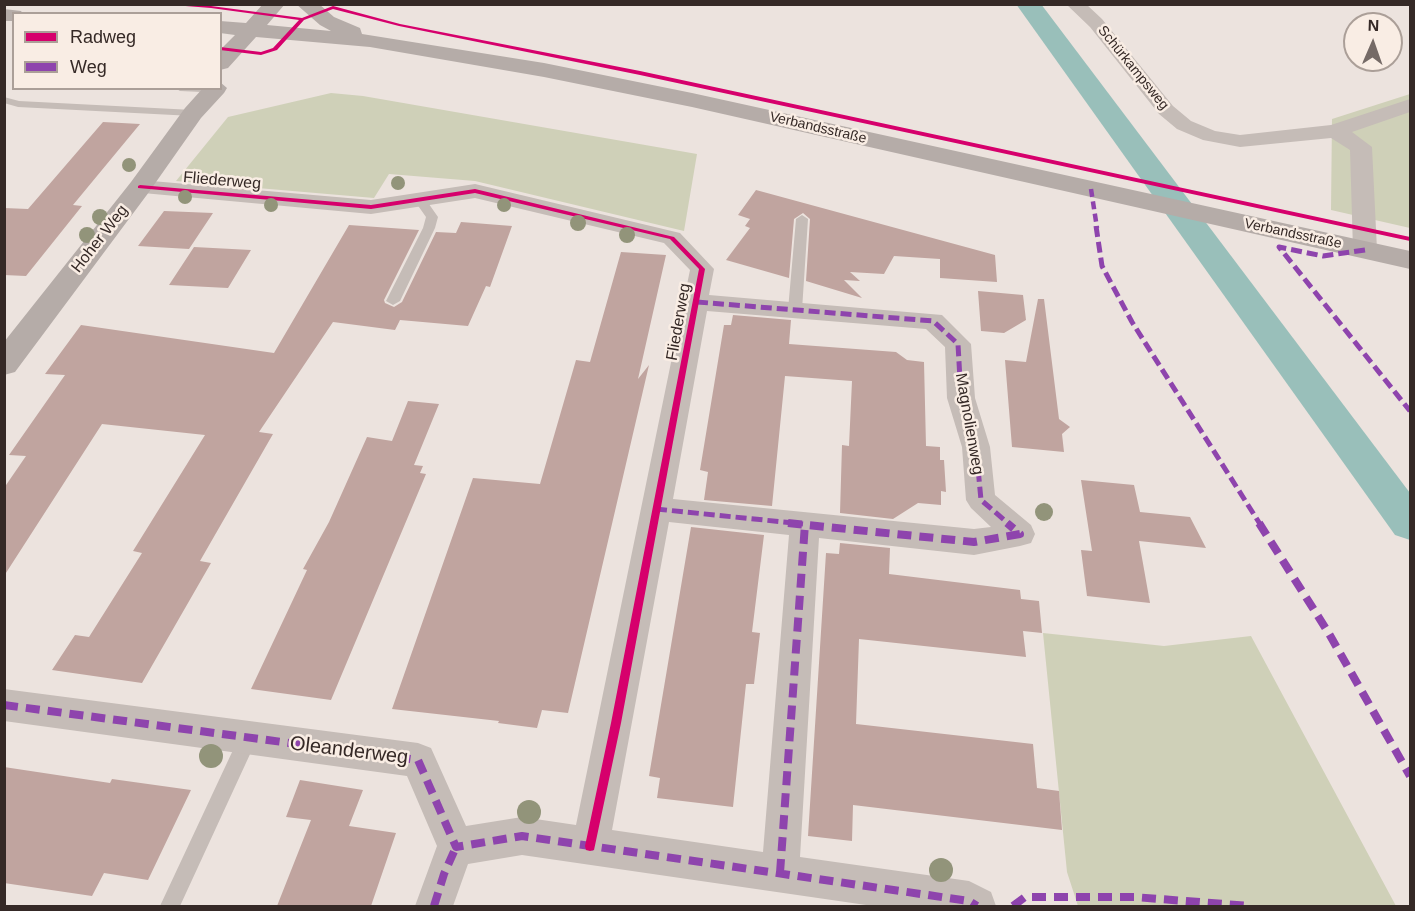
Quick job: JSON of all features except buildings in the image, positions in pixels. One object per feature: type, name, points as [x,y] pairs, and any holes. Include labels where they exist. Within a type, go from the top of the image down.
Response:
[{"type":"main road","name":"Hoher Weg","points":[[222,61],[275,4]]},
{"type":"main road","points":[[306,4],[327,21],[370,41]]},
{"type":"main road","name":"Verbandsstraße","points":[[222,27],[370,41],[544,70],[681,98],[1410,260]]},
{"type":"main road","name":"Hoher Weg","points":[[222,72],[243,52],[252,29]]},
{"type":"main road","name":"Hoher Weg","points":[[4,363],[140,187],[202,92]]},
{"type":"street","name":"Schürkampsweg","points":[[1075,4],[1096,23],[1166,110],[1184,125],[1210,136],[1240,141],[1335,131],[1410,105]]},
{"type":"street","points":[[1335,131],[1361,147],[1365,250]]},
{"type":"street","name":"Fliederweg","points":[[140,187],[371,207],[475,191],[672,238],[702,269],[616,723],[590,846]]},
{"type":"street","name":"Magnolienweg","points":[[656,509],[974,542],[1020,534],[981,500],[976,447],[962,398],[958,344],[933,321],[697,302]]},
{"type":"street","points":[[780,873],[805,525]]},
{"type":"street","name":"Oleanderweg","points":[[4,705],[418,760],[456,847]]},
{"type":"street","points":[[434,906],[444,874],[456,847],[522,836],[969,901],[977,906]]},
{"type":"lane","points":[[4,100],[18,104],[202,92]]},
{"type":"lane","points":[[393,301],[429,228],[432,217],[420,200]]},
{"type":"lane","points":[[795,309],[802,219]]},
{"type":"lane","points":[[170,906],[248,739]]},
{"type":"green space","points":[[331,93],[363,96],[697,154],[684,231],[475,181],[389,174],[374,198],[176,181],[228,117]]},
{"type":"green space","points":[[1410,94],[1410,228],[1331,210],[1332,119]]},
{"type":"green space","points":[[1043,633],[1164,646],[1251,636],[1396,906],[1078,906],[1067,872]]},
{"type":"waterway","points":[[1028,4],[1410,523]]},
{"type":"marked path","points":[[1091,189],[1102,266],[1132,322],[1328,632],[1410,776]]},
{"type":"marked path","points":[[1365,250],[1323,256],[1279,247],[1410,411]]},
{"type":"marked path","points":[[656,509],[974,542],[1020,534],[981,500],[976,447],[961,398],[958,344],[933,321],[697,302]]},
{"type":"marked path","points":[[780,873],[805,524]]},
{"type":"marked path","points":[[4,705],[418,760],[456,847],[522,836],[969,901],[977,906]]},
{"type":"marked path","points":[[434,906],[444,874],[456,847]]},
{"type":"marked path","points":[[1013,906],[1025,897],[1134,897],[1250,906]]},
{"type":"cycle path","points":[[162,4],[211,7],[302,19],[333,7],[399,25],[640,73],[1410,239]]},
{"type":"cycle path","points":[[222,48],[261,54],[275,49],[302,19]]},
{"type":"cycle path","points":[[140,187],[371,207],[475,191],[672,238],[702,269],[616,723],[590,846]]}]
